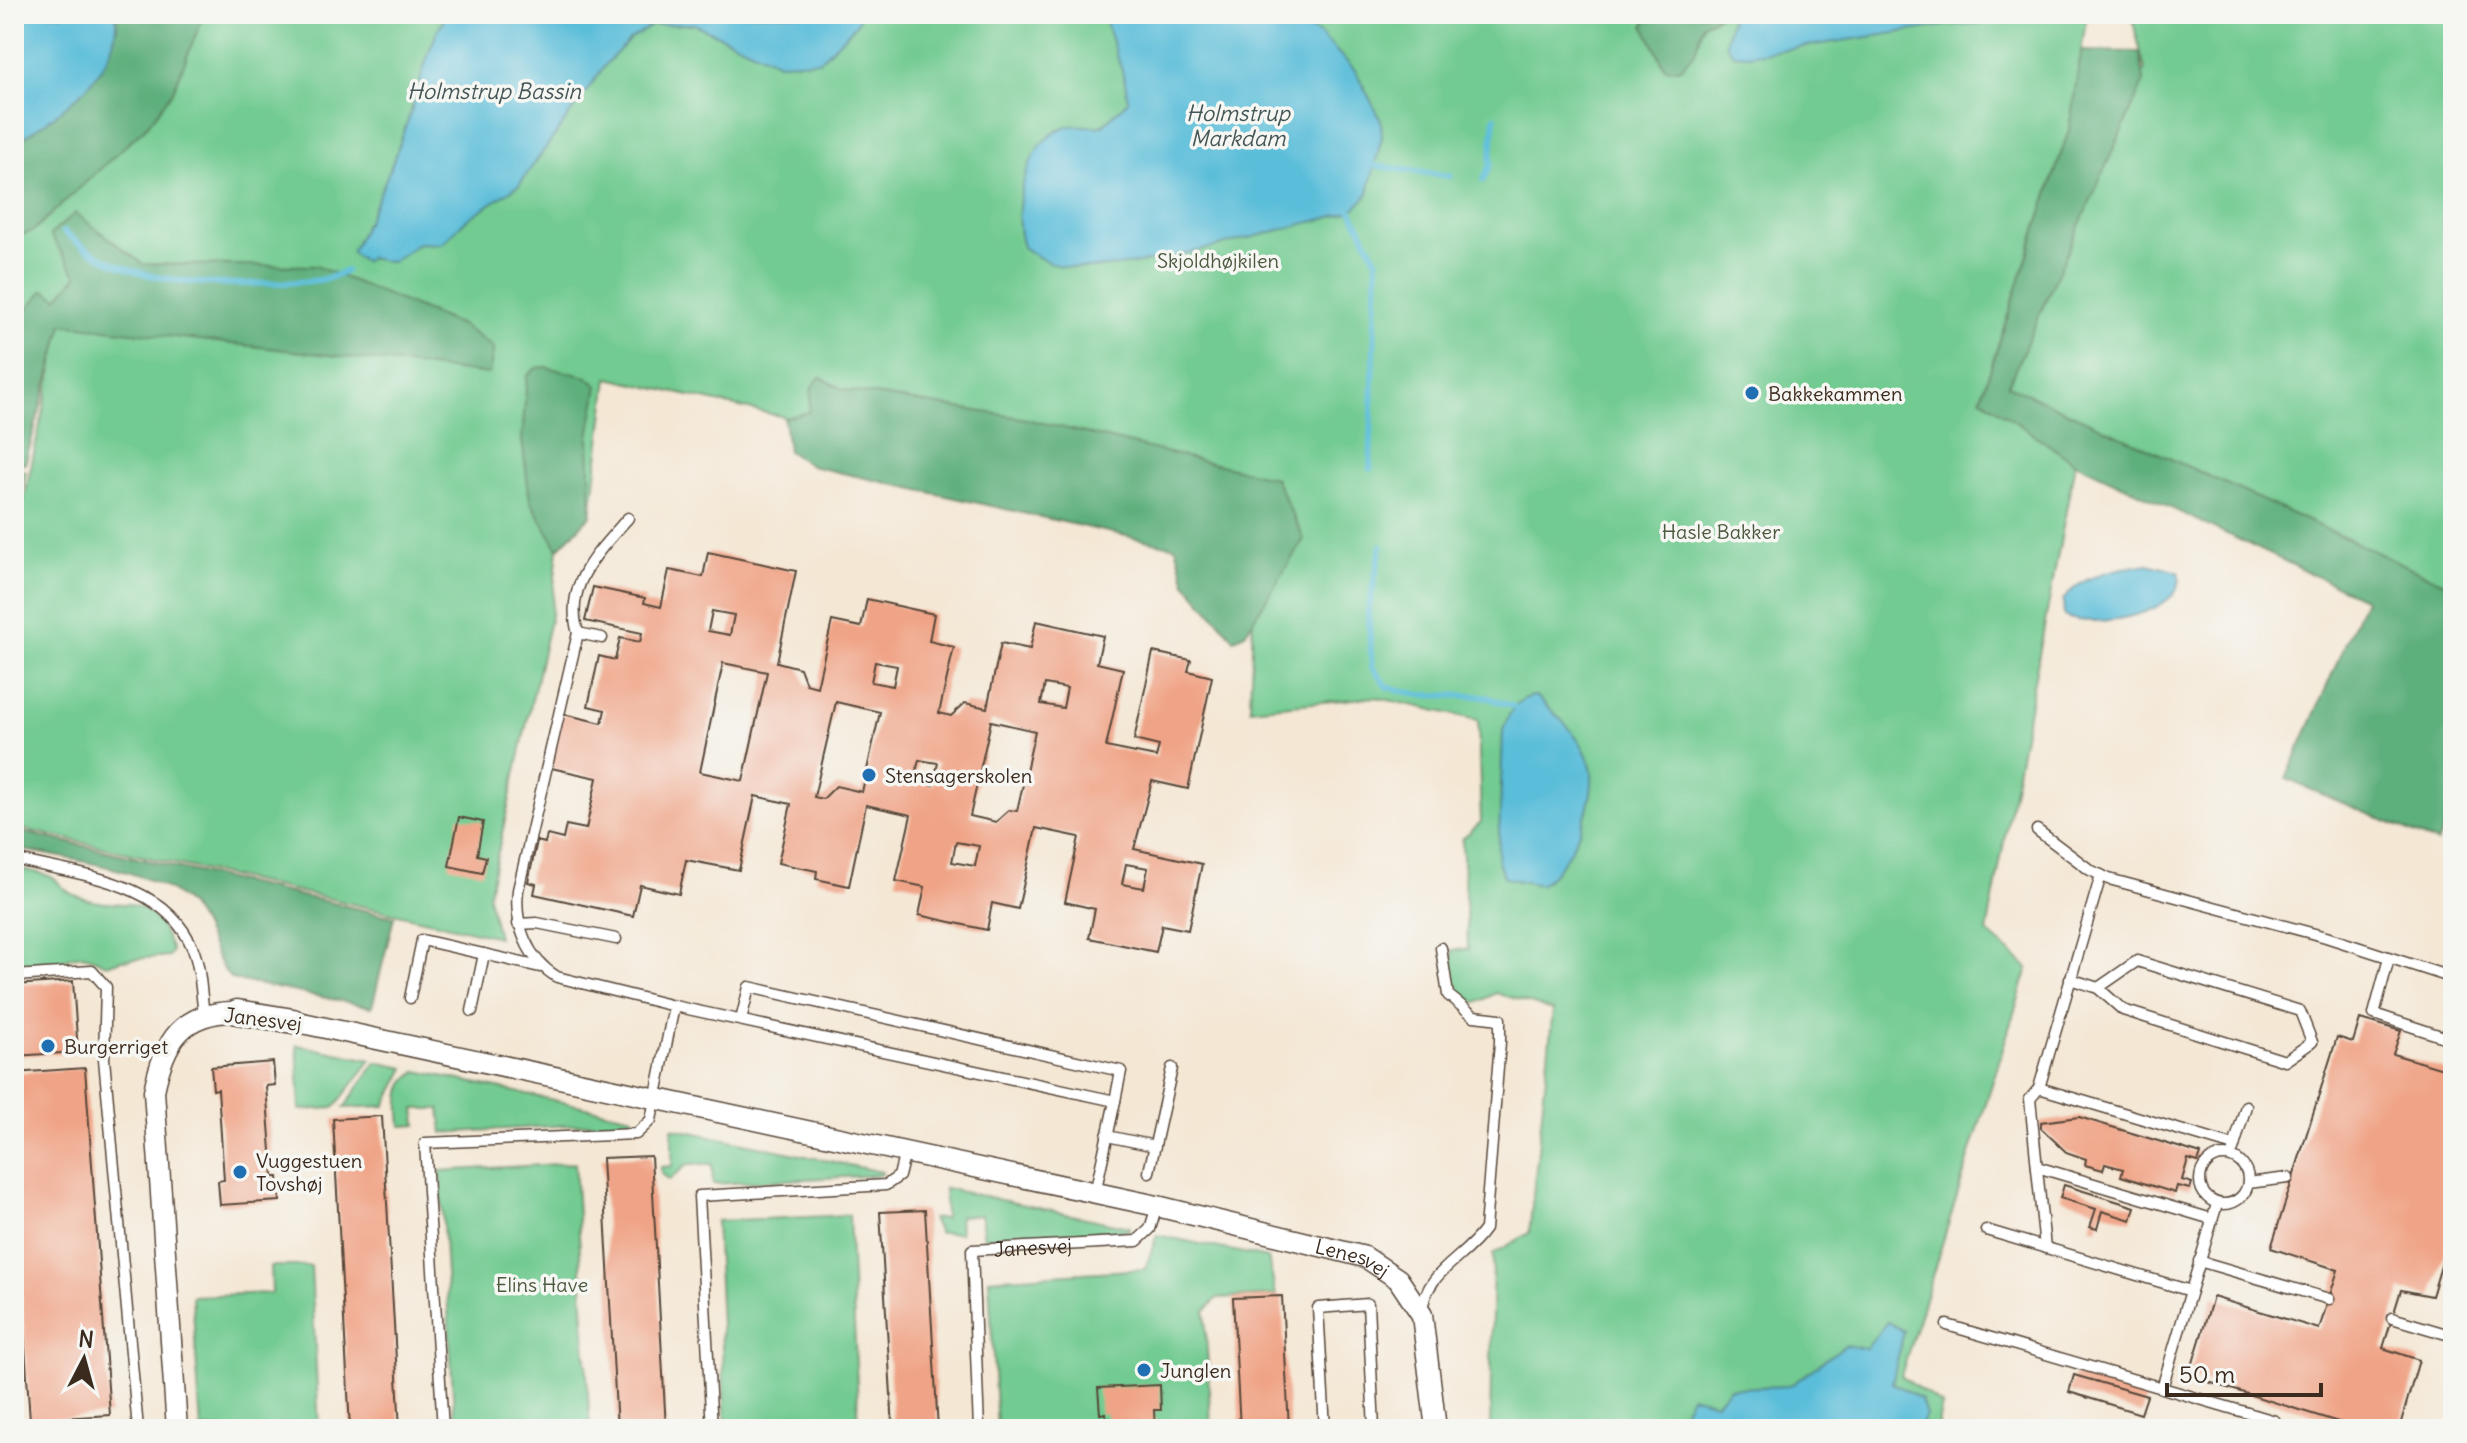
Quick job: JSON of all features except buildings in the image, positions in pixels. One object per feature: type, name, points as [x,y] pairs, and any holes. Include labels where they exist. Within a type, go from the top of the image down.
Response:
[{"type":"street","name":"Janesvej","points":[[177,1429],[154,1091],[160,1063],[172,1039],[204,1015],[237,1012],[293,1021],[654,1096],[1198,1216]]},
{"type":"street","name":"Lenesvej","points":[[1198,1216],[1365,1257],[1398,1279],[1422,1315],[1436,1429]]},
{"type":"lane","points":[[540,967],[518,924],[518,890],[578,633],[572,616],[583,570],[628,518]]},
{"type":"lane","points":[[578,633],[602,638]]},
{"type":"lane","points":[[2037,830],[2101,875],[2453,978]]},
{"type":"lane","points":[[14,859],[128,888],[171,914],[182,927],[197,963],[204,1015]]},
{"type":"lane","points":[[2045,1248],[2030,1099],[2039,1088],[2101,875]]},
{"type":"lane","points":[[518,924],[537,923],[616,939]]},
{"type":"lane","points":[[410,998],[422,940],[540,967],[557,977],[674,1006],[1115,1101]]},
{"type":"lane","points":[[1422,1315],[1423,1298],[1431,1281],[1475,1243],[1485,1229],[1500,1042],[1500,1019],[1474,1016],[1448,995],[1441,948]]},
{"type":"lane","points":[[472,1011],[484,954]]},
{"type":"lane","points":[[2389,958],[2374,1014],[2453,1040]]},
{"type":"lane","points":[[2070,979],[2098,988],[2123,1010],[2285,1061],[2312,1042],[2300,1011],[2137,961],[2098,988]]},
{"type":"lane","points":[[14,976],[92,971],[106,987],[104,1059],[138,1429]]},
{"type":"lane","points":[[741,1020],[749,987],[1121,1071],[1095,1193]]},
{"type":"lane","points":[[443,1429],[425,1143],[636,1134],[651,1120],[674,1006]]},
{"type":"lane","points":[[1149,1172],[1172,1068]]},
{"type":"lane","points":[[2039,1088],[2232,1152],[2244,1167],[2248,1183],[2246,1191],[2234,1203],[2217,1204],[2204,1196],[2200,1174],[2209,1161],[2232,1152]]},
{"type":"lane","points":[[2232,1152],[2246,1106]]},
{"type":"lane","points":[[1107,1136],[1155,1146]]},
{"type":"lane","points":[[712,1429],[699,1196],[886,1185],[899,1176],[905,1152]]},
{"type":"lane","points":[[2037,1167],[2212,1219]]},
{"type":"lane","points":[[2248,1183],[2288,1178]]},
{"type":"lane","points":[[2162,1388],[2217,1204]]},
{"type":"lane","name":"Janesvej","points":[[979,1429],[972,1250],[1137,1241],[1150,1229],[1157,1206]]},
{"type":"lane","points":[[1986,1230],[2191,1291]]},
{"type":"lane","points":[[2199,1261],[2329,1299]]},
{"type":"lane","points":[[1325,1429],[1318,1308],[1368,1304],[1374,1429]]},
{"type":"lane","points":[[2392,1318],[2453,1336]]},
{"type":"lane","points":[[1947,1325],[2275,1421]]},
{"type":"lane","points":[[14,1397],[16,1429]]},
{"type":"green space","points":[[14,14],[2087,14],[2069,130],[1981,397],[2075,463],[1987,932],[2028,968],[1901,1376],[1942,1405],[1937,1429],[1490,1429],[1493,1254],[1529,1233],[1553,1010],[1496,993],[1477,1003],[1462,994],[1455,982],[1452,950],[1468,949],[1462,839],[1481,822],[1478,720],[1375,697],[1250,709],[1256,521],[608,378],[591,515],[558,549],[551,615],[488,896],[498,937],[14,827],[14,546],[62,323],[14,314]]},
{"type":"green space","points":[[116,14],[204,14],[173,91],[148,125],[33,231],[14,238],[14,144],[46,122],[117,28]]},
{"type":"green space","points":[[1648,14],[1722,14],[1703,24],[1695,52],[1680,69],[1665,68],[1644,26]]},
{"type":"green space","points":[[2131,14],[2453,14],[2453,589],[2005,389],[2145,69]]},
{"type":"green space","points":[[2081,51],[2140,52],[2144,81],[2008,385],[2453,587],[2453,808],[2437,843],[2286,779],[2365,599],[2075,463],[1981,398],[2069,130]]},
{"type":"green space","points":[[75,213],[143,264],[316,266],[461,325],[494,348],[489,374],[63,324],[25,464],[14,462],[14,335],[18,319],[44,290],[58,298],[77,276],[50,235]]},
{"type":"green space","points":[[546,367],[587,377],[598,386],[589,436],[591,515],[558,549],[530,501],[522,440],[527,376],[536,368]]},
{"type":"green space","points":[[820,377],[844,390],[1022,418],[1275,478],[1304,539],[1244,635],[1234,639],[1186,583],[1176,547],[811,466],[788,451],[784,418],[809,412],[812,387]]},
{"type":"green space","points":[[14,469],[26,471],[14,532]]},
{"type":"green space","points":[[14,830],[394,917],[372,1007],[231,979],[198,917],[177,895],[158,884],[109,867],[14,848]]},
{"type":"green space","points":[[17,868],[49,876],[69,893],[89,900],[142,908],[162,929],[172,951],[169,956],[121,960],[107,965],[76,956],[42,966],[14,968]]},
{"type":"green space","points":[[297,1045],[371,1060],[334,1108],[300,1110]]},
{"type":"green space","points":[[376,1062],[405,1068],[385,1106],[344,1108]]},
{"type":"green space","points":[[418,1071],[633,1117],[633,1121],[443,1133],[440,1109],[415,1109],[417,1125],[401,1126],[402,1088]]},
{"type":"green space","points":[[672,1128],[882,1172],[881,1175],[713,1184],[712,1164],[688,1164],[669,1180],[661,1173],[661,1167],[672,1166]]},
{"type":"green space","name":"Elins Have","points":[[575,1163],[590,1429],[455,1429],[440,1171]]},
{"type":"green space","points":[[944,1188],[1129,1227],[1129,1230],[984,1238],[981,1215],[959,1216],[960,1233],[939,1233],[932,1219],[945,1218]]},
{"type":"green space","points":[[849,1215],[859,1429],[726,1429],[716,1221]]},
{"type":"green space","points":[[1157,1235],[1268,1258],[1276,1295],[1217,1298],[1205,1311],[1211,1429],[997,1429],[989,1279],[1145,1269]]},
{"type":"green space","points":[[271,1266],[311,1266],[319,1429],[201,1429],[192,1296],[272,1293]]},
{"type":"water","points":[[30,14],[116,14],[115,36],[98,74],[83,91],[14,144],[14,24]]},
{"type":"water","name":"Holmstrup Bassin","points":[[447,14],[861,14],[856,25],[819,61],[779,63],[694,24],[653,25],[630,39],[607,63],[519,185],[466,220],[442,244],[419,243],[392,262],[369,258],[364,262],[351,252],[391,167],[430,50]]},
{"type":"water","name":"Holmstrup Markdam","points":[[1104,14],[1281,14],[1320,34],[1355,70],[1381,120],[1382,137],[1367,196],[1352,211],[1328,218],[1193,252],[1121,266],[1061,266],[1023,247],[1020,197],[1024,179],[1039,147],[1065,127],[1102,126],[1128,101]]},
{"type":"water","points":[[1735,14],[1764,14],[1767,19],[1787,14],[2021,14],[2009,22],[1949,25],[1748,55],[1733,54],[1726,43],[1731,17]]},
{"type":"water","points":[[2148,564],[2179,572],[2178,587],[2169,599],[2154,608],[2115,619],[2077,620],[2064,616],[2063,600],[2080,584],[2101,574]]},
{"type":"water","points":[[1536,696],[1580,743],[1590,763],[1592,777],[1587,812],[1580,830],[1562,863],[1540,885],[1505,878],[1498,863],[1503,731],[1518,703]]},
{"type":"water","points":[[1887,1322],[1904,1331],[1892,1383],[1921,1399],[1926,1415],[1920,1429],[1673,1429],[1691,1396],[1716,1403],[1729,1388],[1790,1386],[1845,1345],[1866,1349]]},
{"type":"waterway","points":[[1483,180],[1490,165],[1495,117]]},
{"type":"waterway","points":[[1376,166],[1450,176]]},
{"type":"waterway","points":[[1352,211],[1377,261],[1370,469]]},
{"type":"waterway","points":[[64,232],[111,262],[137,272],[190,282],[302,282],[329,278],[346,271]]},
{"type":"waterway","points":[[1381,546],[1368,612],[1372,667],[1387,687],[1420,695],[1483,696],[1514,707]]},
{"type":"place","name":"Bakkekammen","points":[[1752,393]]},
{"type":"place","name":"Stensagerskolen","points":[[869,775]]},
{"type":"place","name":"Burgerriget","points":[[48,1046]]},
{"type":"place","name":"Vuggestuen Tovshøj","points":[[240,1172]]},
{"type":"place","name":"Junglen","points":[[1144,1370]]},
{"type":"park label","name":"Skjoldhøjkilen","points":[[1218,260]]},
{"type":"park label","name":"Hasle Bakker","points":[[1721,531]]}]
